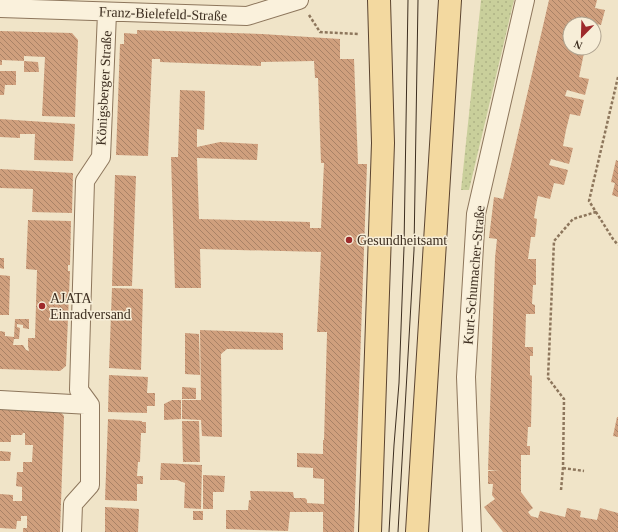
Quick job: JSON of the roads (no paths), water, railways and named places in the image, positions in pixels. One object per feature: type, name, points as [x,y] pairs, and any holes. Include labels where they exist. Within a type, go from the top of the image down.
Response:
[{"type":"main road","points":[[370,532],[384,143],[379,0]]},
{"type":"main road","points":[[417,532],[450,0]]},
{"type":"street","name":"Kurt-Schumacher-Straße","points":[[472,532],[466,376],[476,214],[525,0]]},
{"type":"street","name":"Franz-Bielefeld-Straße","points":[[0,8],[247,16],[304,6]]},
{"type":"street","name":"Königsberger Straße","points":[[90,405],[79,390],[85,181],[101,157],[107,12]]},
{"type":"street","points":[[0,400],[90,405],[90,485],[73,504],[72,532]]},
{"type":"tram line","points":[[389,532],[399,383],[404,247],[408,0]]},
{"type":"tram line","points":[[398,532],[414,250],[418,0]]},
{"type":"place","name":"Gesundheitsamt","points":[[349,240]]},
{"type":"place","name":"AJATA Einradversand","points":[[42,306]]}]
